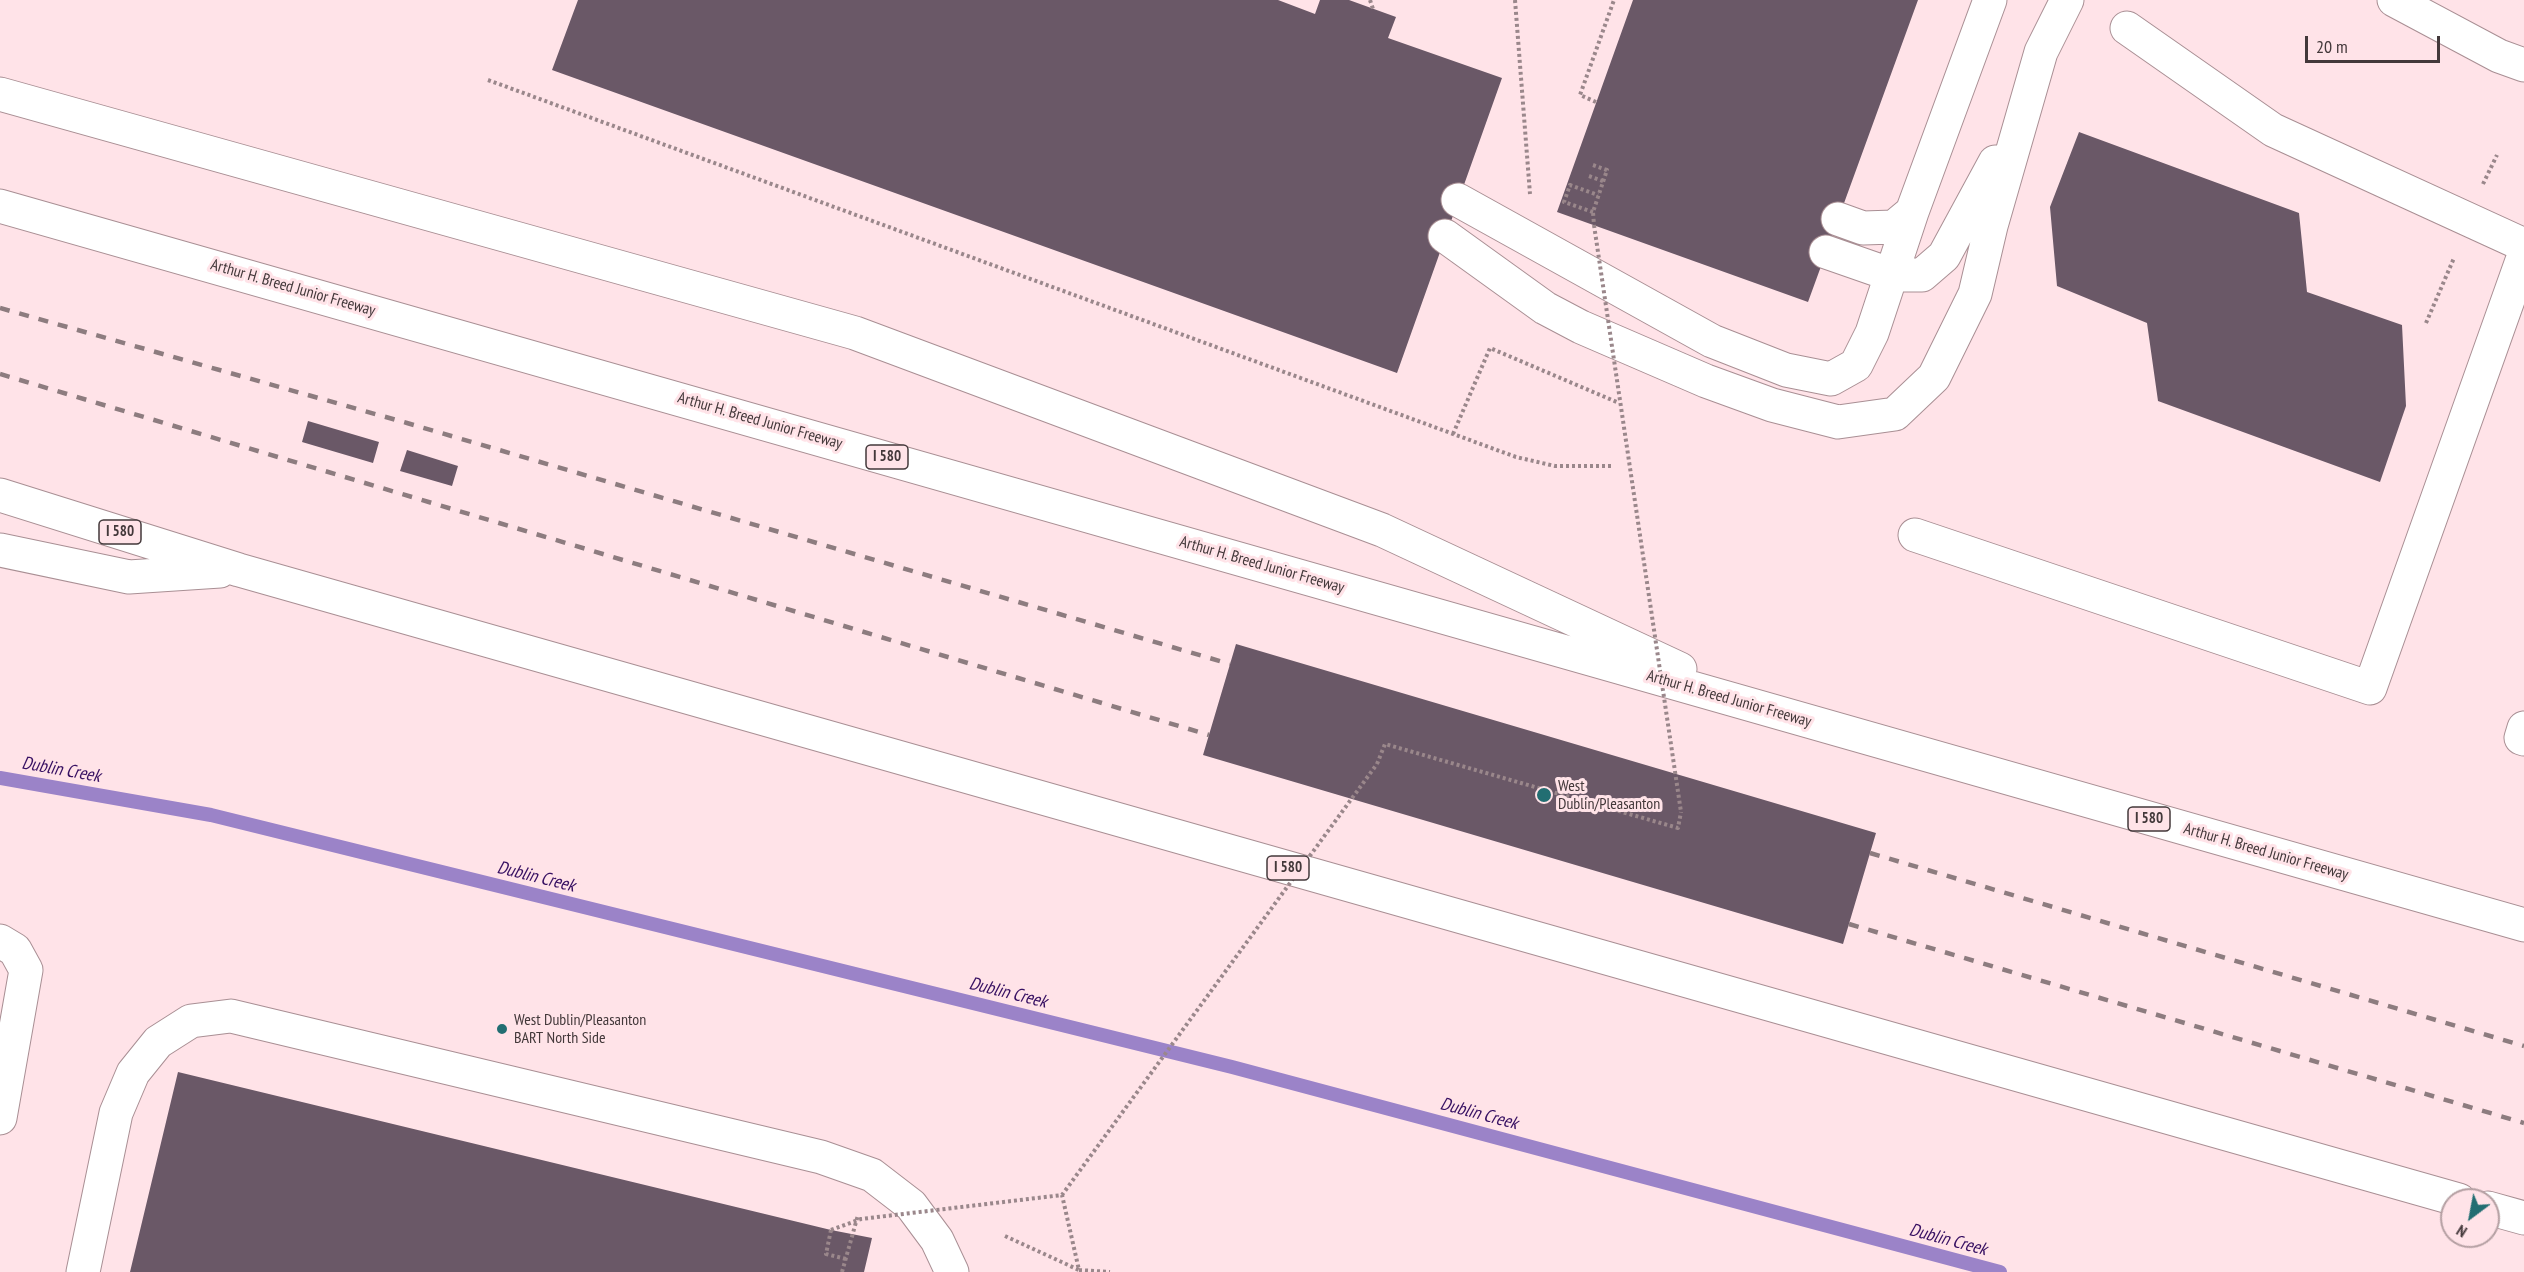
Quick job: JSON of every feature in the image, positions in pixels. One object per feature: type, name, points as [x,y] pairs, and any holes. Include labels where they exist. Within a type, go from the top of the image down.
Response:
[{"type":"main road","points":[[1458,200],[1712,341],[1786,370],[1831,379],[1856,365],[1872,333],[1912,212],[1990,0]]},
{"type":"main road","points":[[1445,236],[1554,313],[1706,381],[1772,405],[1838,422],[1895,414],[1934,377],[1975,294],[1990,226],[2029,100],[2041,52],[2067,0]]},
{"type":"main road","points":[[2394,0],[2499,56],[2524,65]]},
{"type":"main road","points":[[2127,28],[2272,130],[2524,245]]},
{"type":"main road","points":[[2,94],[855,333],[1382,530],[1774,712]]},
{"type":"main road","points":[[1826,252],[1892,275],[1922,274],[1944,256],[2029,100]]},
{"type":"main road","name":"Arthur H. Breed Junior Freeway","points":[[0,206],[647,388],[2524,925]]},
{"type":"main road","points":[[1838,219],[1863,228],[1894,227],[1912,212]]},
{"type":"main road","points":[[1915,535],[2370,688],[2524,255]]},
{"type":"main road","name":"I 580","points":[[0,495],[239,570],[2440,1195]]},
{"type":"main road","points":[[0,550],[129,577],[239,570]]},
{"type":"main road","points":[[2524,728],[2521,738],[2524,739]]},
{"type":"main road","points":[[0,941],[15,950],[26,970],[0,1118]]},
{"type":"main road","points":[[83,1272],[116,1113],[133,1073],[158,1042],[191,1021],[231,1017],[821,1156],[872,1175],[911,1205],[937,1240],[952,1272]]},
{"type":"main road","points":[[2500,1211],[2524,1218]]},
{"type":"path","points":[[1370,0],[1373,9]]},
{"type":"path","points":[[1515,0],[1530,185]]},
{"type":"path","points":[[1596,102],[1580,95],[1614,0]]},
{"type":"path","points":[[488,80],[1516,457],[1555,466],[1611,466]]},
{"type":"path","points":[[846,1259],[826,1254],[831,1230],[861,1220],[1062,1195],[1377,764],[1385,744],[1678,828],[1681,812],[1594,225],[1593,212],[1607,170],[1593,165]]},
{"type":"path","points":[[1589,176],[1603,181]]},
{"type":"path","points":[[1593,212],[1564,202],[1570,185],[1598,195]]},
{"type":"path","points":[[1453,434],[1490,348],[1619,403]]},
{"type":"path","points":[[1062,1195],[1079,1270]]},
{"type":"path","points":[[842,1272],[861,1207]]},
{"type":"path","points":[[1005,1236],[1079,1270],[1110,1272]]},
{"type":"building","points":[[578,0],[1278,0],[1315,14],[1320,0],[1349,0],[1396,17],[1388,38],[1502,78],[1397,373],[552,70]]},
{"type":"building","points":[[1633,0],[1918,0],[1808,302],[1557,212]]},
{"type":"building","points":[[2079,132],[2299,213],[2307,292],[2402,325],[2406,406],[2380,482],[2158,401],[2147,323],[2057,286],[2050,207]]},
{"type":"building","points":[[308,421],[379,442],[373,463],[302,442]]},
{"type":"building","points":[[407,450],[458,466],[452,486],[400,471]]},
{"type":"building","points":[[1236,644],[1876,833],[1843,944],[1203,755]]},
{"type":"building","points":[[178,1072],[872,1238],[864,1272],[130,1272]]},
{"type":"waterway","name":"Dublin Creek","points":[[0,778],[211,815],[1232,1067],[2000,1272]]},
{"type":"railway","points":[[0,308],[407,423],[1230,664]]},
{"type":"railway","points":[[0,374],[1209,735]]},
{"type":"railway","points":[[1870,853],[2524,1046]]},
{"type":"railway","points":[[1849,924],[2524,1123]]},
{"type":"place","name":"West Dublin/Pleasanton","points":[[1544,795]]},
{"type":"place","name":"West Dublin/Pleasanton BART North Side","points":[[502,1029]]}]
